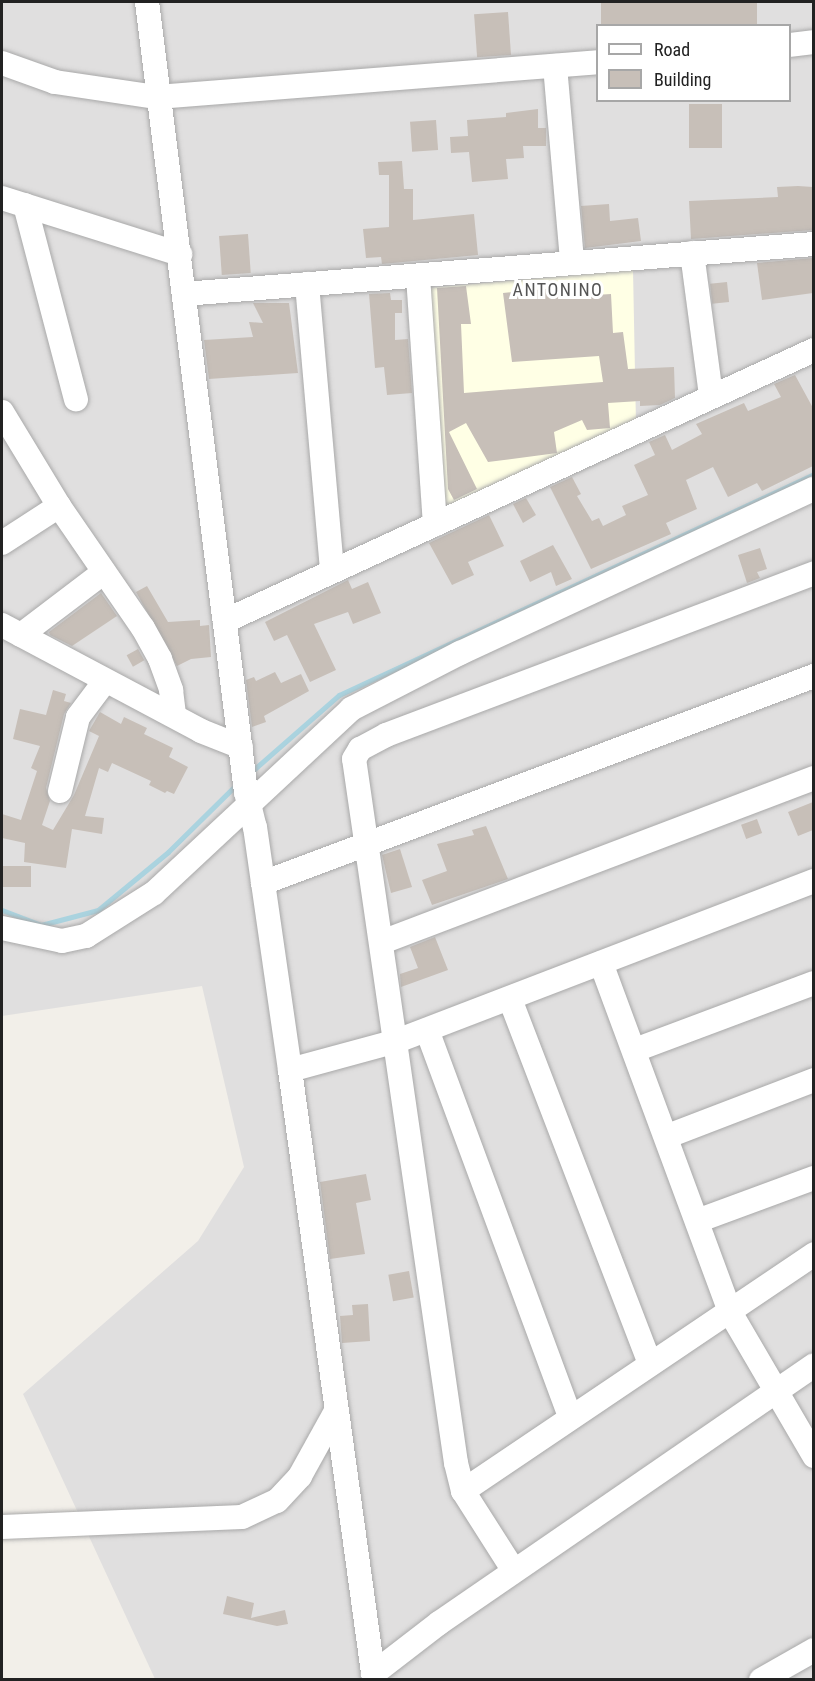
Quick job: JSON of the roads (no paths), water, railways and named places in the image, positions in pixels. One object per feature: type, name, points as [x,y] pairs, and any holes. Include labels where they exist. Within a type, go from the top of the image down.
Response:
[{"type":"street","points":[[147,2],[248,797],[290,1070],[373,1677],[514,1571],[813,1365]]},
{"type":"street","points":[[791,45],[813,42]]},
{"type":"street","points":[[2,63],[55,82],[158,97],[596,62]]},
{"type":"street","points":[[555,66],[572,261]]},
{"type":"street","points":[[2,198],[180,254]]},
{"type":"street","points":[[25,205],[76,399]]},
{"type":"street","points":[[184,294],[418,276],[572,261],[813,244]]},
{"type":"street","points":[[692,253],[711,395]]},
{"type":"street","points":[[418,276],[435,524]]},
{"type":"street","points":[[306,284],[332,569]]},
{"type":"street","points":[[225,621],[332,569],[813,350]]},
{"type":"street","points":[[2,415],[59,506],[160,658],[171,690],[174,716]]},
{"type":"street","points":[[2,928],[62,942],[86,936],[154,893],[248,797],[351,709],[460,653],[813,489]]},
{"type":"street","points":[[2,543],[59,506]]},
{"type":"street","points":[[104,572],[11,630],[243,755]]},
{"type":"street","points":[[514,1571],[463,1491],[446,1406],[397,1041],[353,769],[360,749],[386,735],[813,573]]},
{"type":"street","points":[[262,883],[813,676]]},
{"type":"street","points":[[60,790],[78,717],[105,681]]},
{"type":"street","points":[[382,942],[813,778]]},
{"type":"street","points":[[290,1070],[397,1041],[813,881]]},
{"type":"street","points":[[601,963],[668,1136],[730,1312],[813,1456]]},
{"type":"street","points":[[635,1050],[813,983]]},
{"type":"street","points":[[510,999],[650,1364]]},
{"type":"street","points":[[427,1030],[570,1416]]},
{"type":"street","points":[[668,1136],[813,1080]]},
{"type":"street","points":[[697,1221],[813,1178]]},
{"type":"street","points":[[463,1491],[570,1416],[730,1312],[813,1254]]},
{"type":"street","points":[[2,1527],[242,1517],[277,1501],[300,1476],[336,1411]]},
{"type":"street","points":[[761,1680],[813,1650]]},
{"type":"waterway","points":[[251,772],[339,695],[814,474]]},
{"type":"waterway","points":[[2,910],[41,925],[98,910],[168,852],[237,784]]},
{"type":"district","name":"ANTONINO","points":[[558,290]]}]
